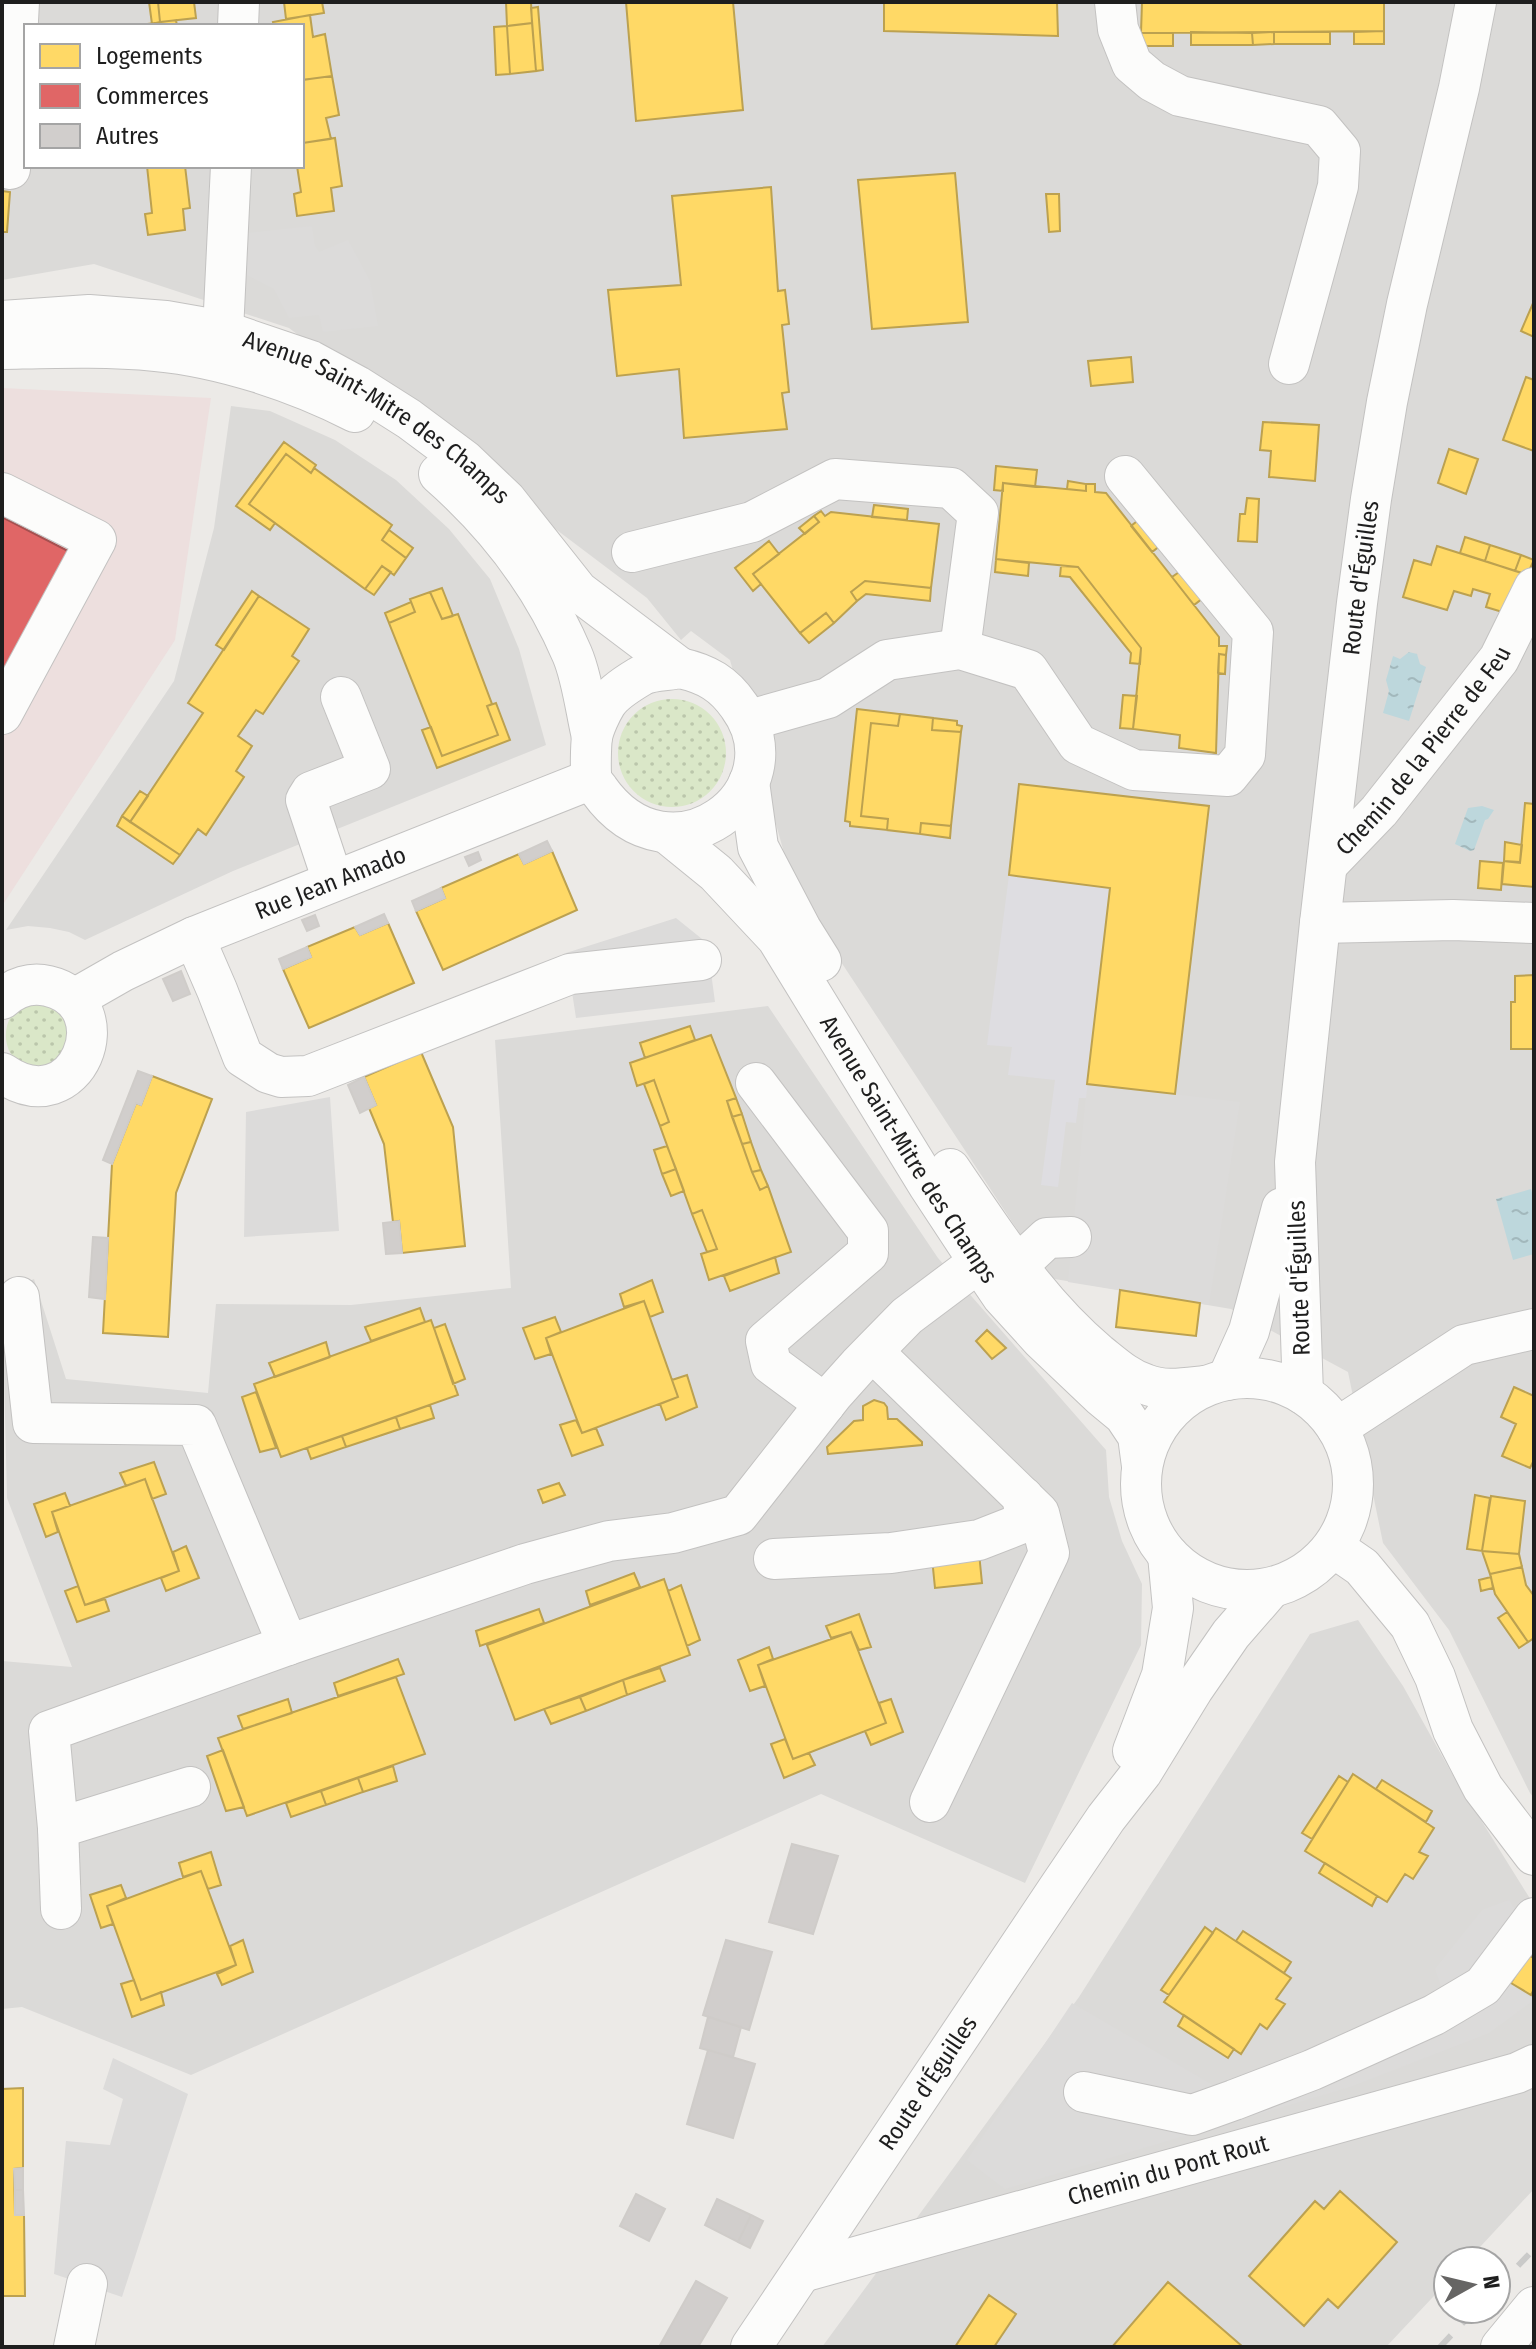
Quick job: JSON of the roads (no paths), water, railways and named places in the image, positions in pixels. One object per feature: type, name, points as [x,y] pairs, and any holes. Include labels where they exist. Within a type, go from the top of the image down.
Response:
[{"type":"street","points":[[10,169],[19,2]]},
{"type":"street","points":[[238,24],[239,2]]},
{"type":"street","points":[[1115,2],[1118,29],[1132,64],[1152,81],[1180,96],[1319,126],[1340,151],[1338,186],[1289,364]]},
{"type":"street","name":"Route d'Éguilles","points":[[1303,1394],[1295,1162],[1357,603],[1387,402],[1476,2]]},
{"type":"street","points":[[223,331],[231,168]]},
{"type":"street","name":"Avenue Saint-Mitre des Champs","points":[[2,321],[89,315],[166,321],[223,331],[311,361],[409,419],[464,460],[506,500],[578,591],[680,668]]},
{"type":"street","name":"Avenue Saint-Mitre des Champs","points":[[2,349],[131,349],[225,363],[302,389],[353,411],[407,446],[460,493],[500,535],[534,581],[573,656],[592,737]]},
{"type":"street","points":[[750,720],[828,698],[887,660],[960,649],[1028,670],[1078,744],[1134,770],[1228,776],[1245,755],[1253,632],[1125,476]]},
{"type":"street","points":[[632,552],[752,522],[835,479],[951,488],[978,513],[960,649]]},
{"type":"street","points":[[2,493],[96,540],[2,714]]},
{"type":"street","name":"Chemin de la Pierre de Feu","points":[[1327,865],[1379,811],[1499,659],[1534,588]]},
{"type":"street","points":[[680,668],[696,672],[727,688],[750,720],[756,756],[749,782],[731,810],[700,829],[668,834],[640,827],[607,800],[592,779],[592,737],[607,701],[642,675],[680,668]]},
{"type":"street","points":[[333,881],[306,800],[311,792],[370,769],[341,697]]},
{"type":"street","name":"Rue Jean Amado","points":[[74,999],[194,937],[592,779]]},
{"type":"street","name":"Avenue Saint-Mitre des Champs","points":[[749,782],[758,847],[801,929],[949,1168],[997,1265],[1002,1296],[1042,1340],[1124,1415],[1138,1436],[1142,1466]]},
{"type":"street","name":"Avenue Saint-Mitre des Champs","points":[[668,834],[716,873],[777,938],[929,1186],[997,1265],[1123,1374],[1146,1385],[1164,1389],[1216,1383]]},
{"type":"street","points":[[1320,923],[1453,920],[1534,923]]},
{"type":"street","points":[[194,937],[243,1057],[268,1073],[281,1077],[308,1076],[570,974],[701,960]]},
{"type":"street","points":[[2,999],[22,986],[37,984],[51,987],[74,999],[84,1018],[88,1035],[85,1052],[77,1067],[64,1079],[49,1086],[32,1087],[15,1082],[2,1073]]},
{"type":"street","points":[[756,1083],[868,1231],[868,1253],[766,1341],[771,1364],[825,1404]]},
{"type":"street","name":"Route d'Éguilles","points":[[1216,1383],[1249,1331],[1295,1162]]},
{"type":"street","points":[[61,1909],[58,1828],[49,1731],[525,1564],[609,1541],[673,1533],[738,1515],[825,1404],[907,1316],[1047,1238],[1071,1237]]},
{"type":"street","points":[[19,1297],[33,1423],[196,1425],[288,1645]]},
{"type":"street","points":[[1337,1428],[1464,1345],[1534,1329]]},
{"type":"street","points":[[873,1352],[1039,1513],[1049,1553],[930,1802]]},
{"type":"street","points":[[1253,1378],[1280,1383],[1303,1394],[1322,1409],[1337,1428],[1350,1457],[1353,1488],[1347,1519],[1333,1547],[1316,1566],[1294,1580],[1271,1588],[1243,1591],[1214,1586],[1189,1574],[1168,1555],[1150,1529],[1141,1498],[1142,1466],[1150,1439],[1165,1415],[1187,1396],[1216,1383],[1253,1378]]},
{"type":"street","points":[[774,1559],[891,1553],[979,1540],[1025,1522],[1023,1497]]},
{"type":"street","points":[[1333,1547],[1362,1567],[1410,1625],[1435,1677],[1453,1730],[1483,1788],[1534,1855]]},
{"type":"street","name":"Route d'Éguilles","points":[[1106,1818],[1162,1675],[1173,1608],[1168,1555]]},
{"type":"street","name":"Route d'Éguilles","points":[[751,2347],[1106,1818],[1142,1772],[1193,1689],[1231,1634],[1271,1588]]},
{"type":"street","points":[[58,1828],[190,1787]]},
{"type":"street","points":[[1084,2092],[1192,2115],[1312,2070],[1434,2015],[1483,1986],[1534,1918]]},
{"type":"street","name":"Chemin du Pont Rout","points":[[802,2272],[1517,2073],[1534,2065]]},
{"type":"street","points":[[74,2347],[87,2284]]},
{"type":"street","points":[[1501,2347],[1534,2307]]},
{"type":"water","points":[[1409,652],[1417,654],[1420,664],[1426,667],[1409,721],[1383,713],[1389,691],[1386,680],[1393,656],[1400,659]]},
{"type":"water","points":[[1482,806],[1494,810],[1485,820],[1474,850],[1455,844],[1468,808]]},
{"type":"water","points":[[1531,1189],[1534,1199],[1534,1254],[1513,1260],[1496,1199]]},
{"type":"railway","points":[[1512,2272],[1534,2249]]},
{"type":"railway","points":[[1440,2347],[1461,2325]]}]
